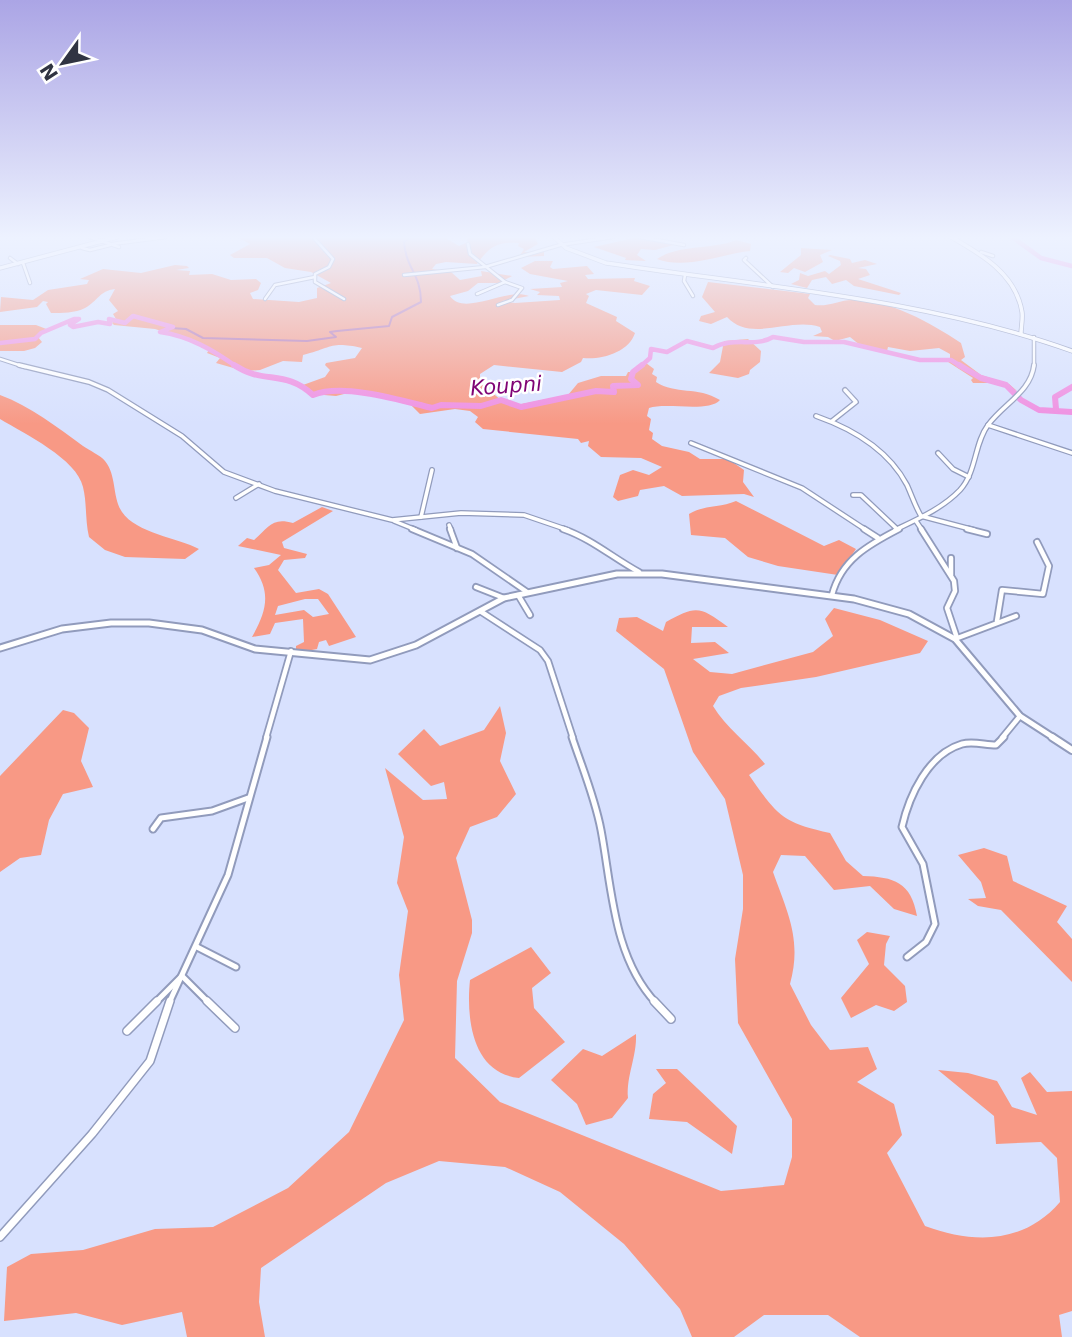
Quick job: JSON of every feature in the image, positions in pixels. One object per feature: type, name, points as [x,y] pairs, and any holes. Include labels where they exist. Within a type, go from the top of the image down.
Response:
[{"type":"main road","points":[[851,299],[890,305],[1034,337],[1072,351]]},
{"type":"street","points":[[498,305],[513,299]]},
{"type":"street","points":[[1018,299],[1021,334]]},
{"type":"street","points":[[832,595],[834,582],[845,566],[878,538],[916,521],[954,497],[969,477],[988,425],[1030,383],[1036,356],[1034,337]]},
{"type":"street","points":[[0,359],[63,378],[89,382],[161,421],[224,472],[317,503],[392,520],[472,554],[528,593]]},
{"type":"street","points":[[832,421],[856,402],[845,390]]},
{"type":"street","points":[[816,416],[862,435],[883,450],[923,517],[987,534]]},
{"type":"street","points":[[988,425],[1072,453]]},
{"type":"street","points":[[691,443],[802,488],[878,538]]},
{"type":"street","points":[[938,453],[953,469],[969,477]]},
{"type":"street","points":[[421,517],[432,470]]},
{"type":"street","points":[[236,498],[259,484]]},
{"type":"street","points":[[853,495],[861,495],[897,529]]},
{"type":"street","points":[[392,520],[482,512],[524,515],[587,537],[628,567],[644,572],[832,595],[902,611],[956,638],[1016,616]]},
{"type":"street","points":[[916,521],[951,575],[955,588],[946,607],[956,638],[1020,716],[1072,750]]},
{"type":"street","points":[[449,525],[457,548]]},
{"type":"street","points":[[997,621],[1002,590],[1043,594],[1051,571],[1048,558],[1037,542]]},
{"type":"street","points":[[951,558],[951,575]]},
{"type":"street","points":[[1,648],[62,629],[137,622],[202,630],[244,647],[376,659],[426,641],[504,598],[617,574],[644,572]]},
{"type":"street","points":[[476,587],[504,598]]},
{"type":"street","points":[[517,595],[530,615]]},
{"type":"street","points":[[480,611],[540,650],[548,661],[598,819],[610,889],[630,963],[647,993],[671,1019]]},
{"type":"street","points":[[0,1237],[92,1134],[147,1065],[181,976],[197,947],[228,876],[290,651]]},
{"type":"street","points":[[907,957],[926,942],[935,924],[923,864],[902,827],[908,801],[923,776],[961,744],[996,745],[1017,723],[1020,716]]},
{"type":"street","points":[[153,830],[161,818],[212,811],[249,797]]},
{"type":"street","points":[[197,947],[236,967]]},
{"type":"street","points":[[181,976],[235,1028]]},
{"type":"street","points":[[127,1031],[181,976]]},
{"type":"shaded area","points":[[1,299],[96,299],[85,308],[73,312],[51,313],[46,304],[48,302],[43,301],[37,307],[0,312]]},
{"type":"shaded area","points":[[259,299],[299,302],[311,299],[453,299],[465,304],[490,299],[511,299],[502,301],[515,303],[588,299],[586,303],[617,317],[616,321],[635,333],[632,340],[621,350],[598,358],[583,358],[581,362],[562,372],[494,365],[480,374],[480,383],[506,404],[517,405],[568,395],[578,383],[601,376],[626,376],[628,372],[633,372],[646,363],[654,369],[652,374],[657,377],[656,382],[664,386],[703,393],[720,400],[706,406],[649,408],[647,416],[651,419],[649,430],[653,433],[652,439],[662,446],[689,452],[700,459],[728,459],[744,470],[743,482],[754,497],[744,494],[682,496],[664,486],[640,490],[638,496],[618,501],[613,497],[620,475],[633,470],[649,475],[662,467],[641,458],[601,457],[588,446],[589,441],[581,443],[578,439],[483,429],[475,422],[478,417],[470,411],[455,409],[420,414],[410,404],[380,393],[356,391],[336,396],[312,394],[303,385],[325,377],[330,370],[326,363],[355,358],[362,348],[331,346],[303,355],[302,362],[283,361],[260,370],[244,371],[216,363],[220,358],[207,353],[210,348],[202,348],[198,343],[155,329],[114,325],[112,323],[116,319],[113,314],[118,311],[109,300]]},
{"type":"shaded area","points":[[704,299],[809,299],[815,305],[852,300],[881,304],[936,327],[961,343],[965,357],[961,360],[981,375],[1009,384],[1017,391],[997,383],[973,383],[973,378],[945,360],[950,358],[950,354],[939,348],[910,351],[888,347],[887,351],[861,346],[850,337],[835,341],[828,337],[813,336],[822,332],[820,327],[808,325],[759,329],[747,328],[727,317],[711,324],[699,321],[701,316],[715,312]]},
{"type":"shaded area","points":[[0,325],[36,325],[49,330],[41,333],[38,337],[42,342],[35,348],[0,351]]},
{"type":"shaded area","points":[[748,339],[761,351],[760,362],[749,374],[738,378],[709,373],[720,362],[724,341]]},
{"type":"shaded area","points":[[0,395],[33,411],[103,459],[109,467],[119,506],[128,519],[147,530],[199,549],[185,559],[125,557],[105,550],[89,537],[83,487],[79,477],[49,448],[0,419]]},
{"type":"shaded area","points":[[736,501],[824,546],[839,540],[856,549],[838,575],[778,566],[748,557],[725,538],[691,535],[689,514]]},
{"type":"shaded area","points":[[322,507],[333,511],[282,542],[284,548],[307,554],[305,558],[284,560],[278,570],[296,593],[319,589],[328,594],[356,637],[329,646],[326,640],[319,642],[317,649],[296,653],[296,646],[304,642],[303,619],[275,623],[270,634],[252,637],[264,611],[265,602],[263,586],[254,568],[269,565],[281,555],[238,546],[247,538],[254,540],[275,522],[293,523]],"holes":[[[305,599],[318,599],[329,614],[313,617],[304,610],[275,615],[278,606]]]},
{"type":"shaded area","points":[[834,608],[880,620],[928,641],[920,653],[816,677],[741,688],[719,696],[713,706],[765,764],[749,775],[774,808],[791,821],[830,833],[846,861],[863,876],[884,878],[899,884],[910,896],[917,916],[894,909],[870,886],[834,890],[805,856],[781,855],[773,872],[794,940],[795,954],[790,984],[811,1025],[830,1050],[868,1047],[877,1069],[857,1082],[894,1104],[902,1135],[887,1153],[925,1226],[962,1236],[1014,1233],[1046,1216],[1060,1202],[1057,1158],[1041,1142],[996,1144],[994,1116],[938,1070],[968,1073],[997,1081],[1012,1107],[1037,1115],[1021,1078],[1030,1072],[1047,1092],[1072,1091],[1072,1311],[1059,1315],[1062,1337],[860,1337],[828,1315],[764,1315],[734,1337],[692,1337],[680,1309],[624,1244],[560,1192],[505,1167],[439,1161],[386,1183],[261,1268],[259,1302],[265,1337],[187,1337],[182,1312],[122,1325],[76,1313],[4,1321],[7,1267],[31,1254],[83,1250],[155,1229],[213,1227],[288,1188],[349,1132],[404,1020],[399,975],[408,911],[397,883],[404,837],[385,768],[423,800],[447,799],[444,782],[431,786],[398,754],[424,729],[440,746],[484,730],[500,706],[506,733],[500,761],[516,794],[497,817],[470,827],[456,858],[472,920],[472,933],[457,981],[455,1058],[500,1102],[721,1191],[784,1185],[792,1157],[792,1119],[738,1023],[735,959],[743,909],[743,875],[725,799],[693,752],[664,669],[616,631],[619,618],[637,617],[663,631],[666,622],[676,616],[698,610],[704,612],[728,627],[692,627],[691,643],[715,642],[729,653],[693,659],[710,672],[732,674],[813,652],[833,636],[825,619]]},
{"type":"shaded area","points":[[63,710],[74,713],[89,728],[81,761],[93,787],[63,794],[49,820],[41,855],[20,858],[0,872],[0,776]]},
{"type":"shaded area","points":[[984,848],[1007,856],[1013,881],[1067,906],[1057,922],[1072,939],[1072,982],[1001,910],[978,906],[968,899],[986,898],[981,882],[958,855]]},
{"type":"shaded area","points":[[867,932],[890,936],[886,944],[884,965],[905,986],[907,1002],[894,1011],[876,1005],[851,1018],[841,998],[869,964],[857,940]]},
{"type":"shaded area","points":[[531,947],[551,973],[532,988],[534,1008],[565,1042],[519,1078],[503,1074],[491,1066],[475,1041],[469,1011],[470,980]]},
{"type":"shaded area","points":[[636,1034],[628,1098],[612,1118],[586,1125],[577,1104],[551,1080],[583,1049],[602,1056]]},
{"type":"shaded area","points":[[656,1069],[677,1069],[737,1126],[732,1154],[687,1122],[649,1119],[653,1094],[666,1083]]},
{"type":"waterway","points":[[171,328],[186,329],[203,338],[307,341],[336,337],[330,332],[389,326],[392,317],[421,302],[421,299]]},
{"type":"waterway","name":"Koupni","points":[[0,343],[35,339],[41,333],[74,319],[79,319],[70,325],[73,327],[98,322],[110,324],[109,319],[125,323],[133,316],[173,327],[160,332],[200,345],[234,365]]},
{"type":"waterway","name":"Koupni","points":[[640,367],[650,358],[651,349],[667,352],[687,341],[713,348],[728,343],[759,342],[773,337],[804,342],[844,342],[920,360],[951,360],[962,367]]},
{"type":"waterway","name":"Koupni","points":[[234,365],[255,374],[293,382],[313,395],[325,392],[355,392],[432,408],[441,405],[481,406],[501,400],[521,407],[596,391],[614,392],[613,386],[638,385],[631,379],[633,372],[642,365]]},
{"type":"waterway","name":"Koupni","points":[[959,365],[981,378],[1006,385],[1021,400],[1039,410],[1072,412]]},
{"type":"waterway","points":[[1056,409],[1055,397],[1072,387]]}]
